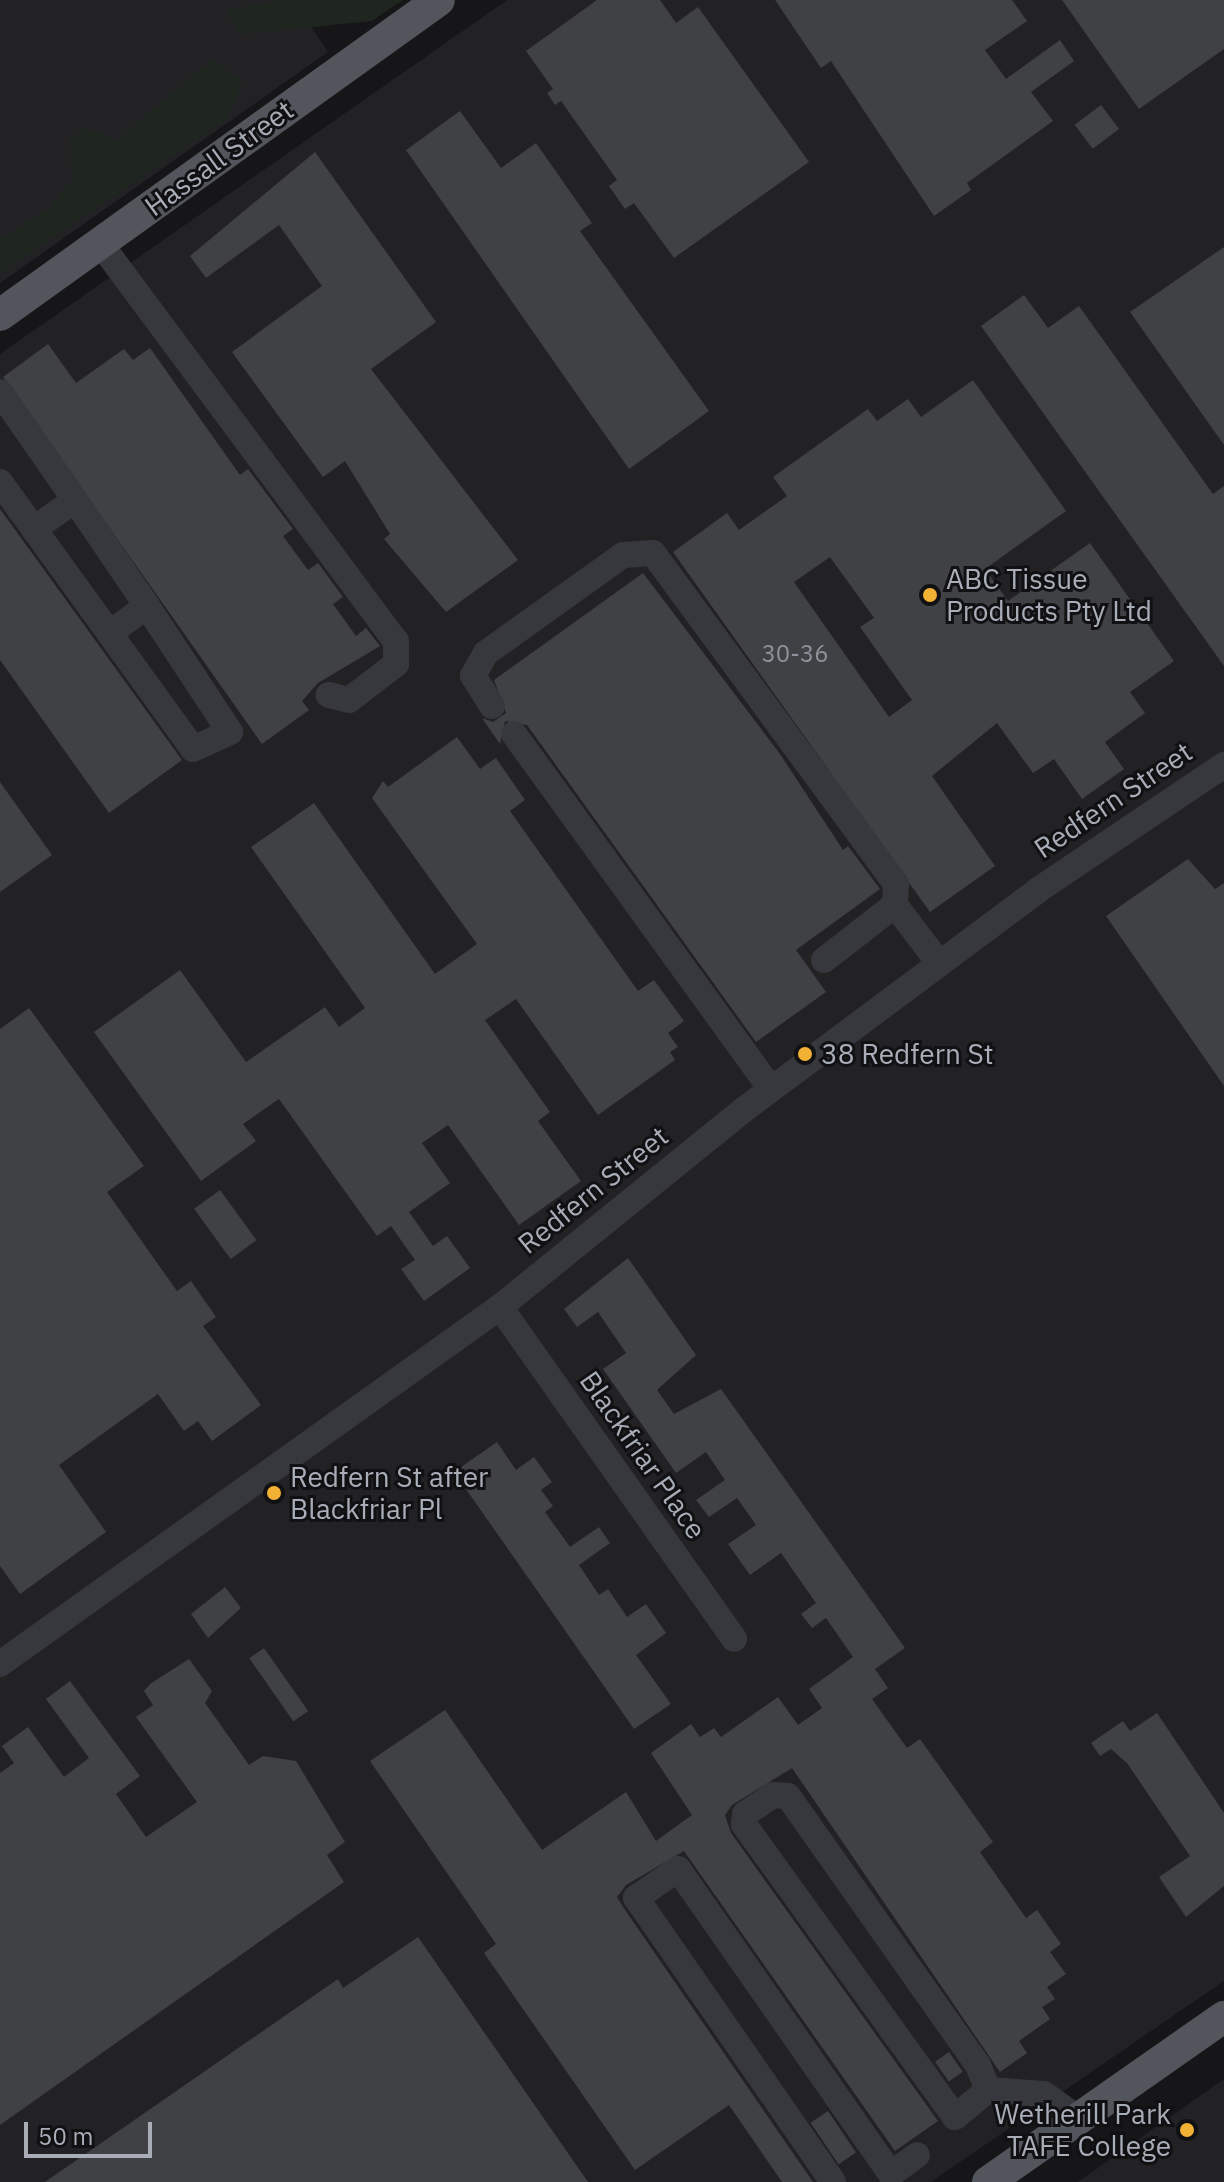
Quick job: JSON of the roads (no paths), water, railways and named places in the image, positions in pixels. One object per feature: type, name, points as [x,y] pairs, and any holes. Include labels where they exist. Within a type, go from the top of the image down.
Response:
[{"type":"main road","name":"Hassall Street","points":[[0,315],[439,0]]},
{"type":"main road","points":[[988,2182],[1224,2017]]},
{"type":"main road","points":[[1027,2182],[1224,2043]]},
{"type":"street","points":[[100,243],[396,641],[396,664],[349,700],[329,695]]},
{"type":"street","points":[[0,392],[228,719],[225,737],[193,749],[0,482]]},
{"type":"street","points":[[34,529],[75,500]]},
{"type":"street","points":[[492,706],[473,676],[486,653],[623,555],[653,553],[896,884],[895,905],[939,963]]},
{"type":"street","points":[[110,633],[147,606]]},
{"type":"street","points":[[514,734],[771,1089]]},
{"type":"street","name":"Redfern Street","points":[[0,1664],[500,1307],[771,1089],[939,963],[1224,765]]},
{"type":"street","points":[[824,960],[895,905]]},
{"type":"street","name":"Blackfriar Place","points":[[500,1307],[734,1639]]},
{"type":"street","points":[[988,2090],[978,2065],[788,1796],[773,1795],[745,1814],[744,1824],[955,2117],[988,2090],[1044,2094],[1079,2119]]},
{"type":"street","points":[[833,2182],[636,1898],[678,1869],[884,2178],[917,2155]]},
{"type":"place","name":"ABC Tissue Products Pty Ltd","points":[[930,595]]},
{"type":"place","name":"38 Redfern St","points":[[805,1054]]},
{"type":"place","name":"Redfern St after Blackfriar Pl","points":[[274,1493]]},
{"type":"place","name":"Wetherill Park TAFE College","points":[[1187,2130]]}]
